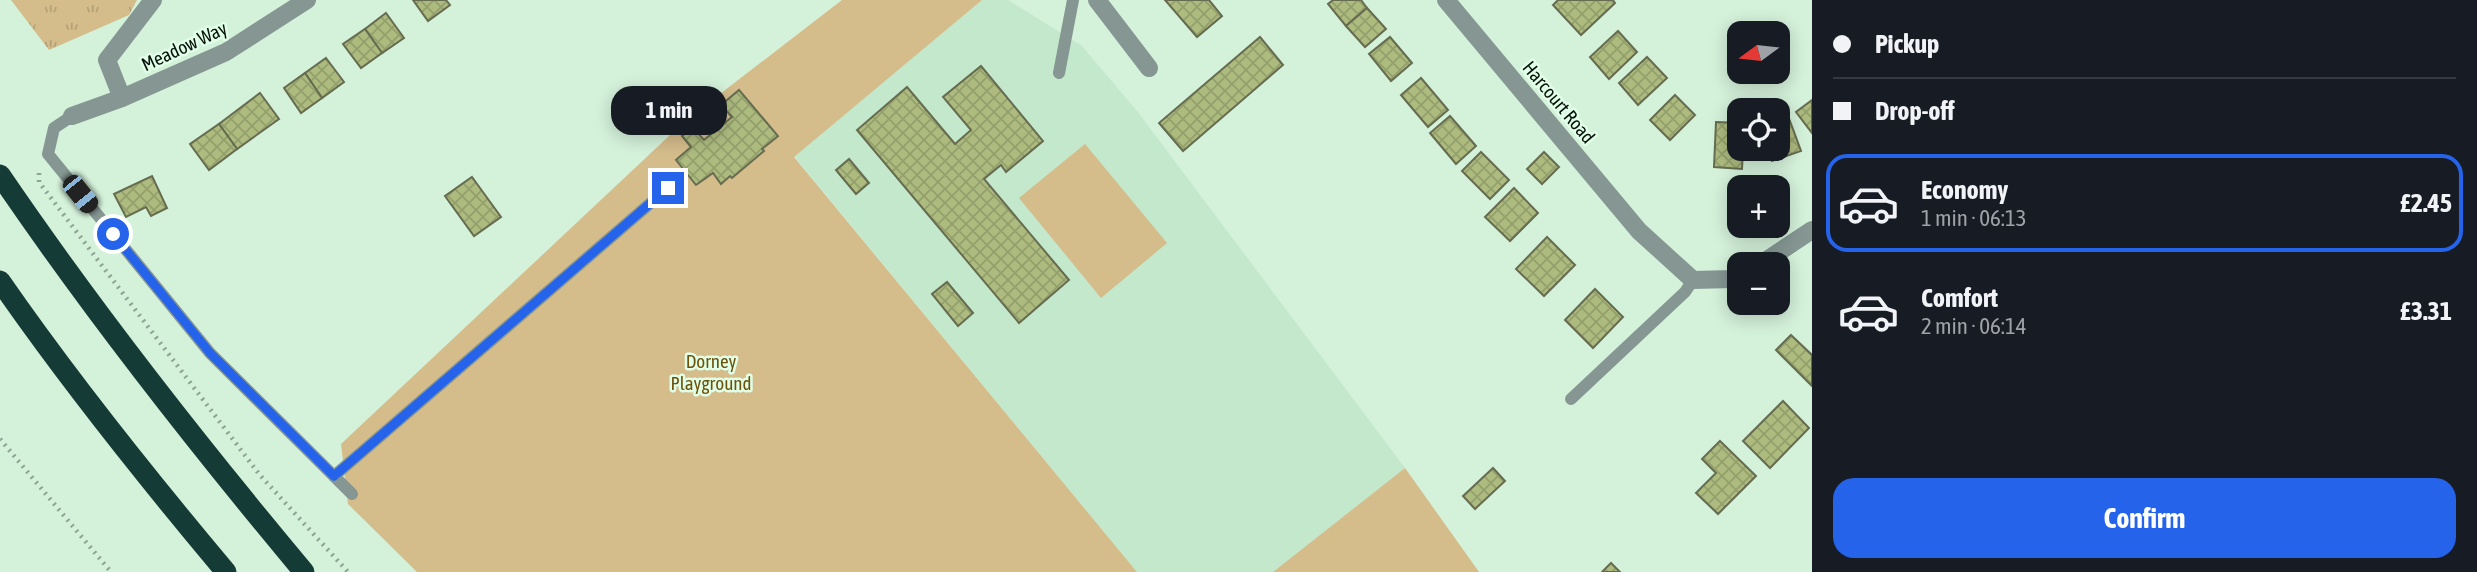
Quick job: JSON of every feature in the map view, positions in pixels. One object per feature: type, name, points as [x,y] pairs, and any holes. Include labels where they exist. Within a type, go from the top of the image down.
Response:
[{"type":"highway","points":[[0,175],[114,336],[304,572]]},
{"type":"highway","points":[[0,281],[144,474],[226,572]]},
{"type":"street","points":[[122,98],[107,60],[153,0]]},
{"type":"street","name":"Meadow Way","points":[[72,116],[122,98],[226,52],[307,0]]},
{"type":"street","points":[[1097,0],[1149,68]]},
{"type":"street","name":"Harcourt Road","points":[[1446,0],[1639,231],[1693,280]]},
{"type":"street","points":[[1779,252],[1812,230]]},
{"type":"street","points":[[1693,280],[1727,279]]},
{"type":"lane","points":[[1059,74],[1073,0]]},
{"type":"lane","points":[[72,116],[54,128],[48,154],[210,353],[352,494]]},
{"type":"lane","points":[[334,476],[668,188]]},
{"type":"lane","points":[[1571,399],[1685,292],[1693,280]]},
{"type":"path","points":[[48,154],[39,169],[39,183],[259,474],[348,572]]},
{"type":"path","points":[[0,439],[111,572]]},
{"type":"shaded area","points":[[982,0],[1008,0],[1082,46],[1137,111],[1405,468],[1273,572],[1137,572],[794,156]]},
{"type":"green space","points":[[11,0],[137,0],[129,15],[49,50]]},
{"type":"green space","name":"Dorney Playground","points":[[842,0],[982,0],[794,157],[1137,572],[417,572],[348,504],[341,444],[685,121]]},
{"type":"green space","points":[[1085,144],[1167,243],[1101,298],[1019,198]]},
{"type":"green space","points":[[1405,468],[1479,572],[1273,572]]},
{"type":"building","points":[[413,0],[446,0],[450,5],[428,21]]},
{"type":"building","points":[[1165,0],[1209,0],[1222,16],[1197,37]]},
{"type":"building","points":[[1333,0],[1361,0],[1367,8],[1346,26],[1328,4]]},
{"type":"building","points":[[1558,0],[1613,0],[1615,3],[1581,35],[1553,5]]},
{"type":"building","points":[[1367,8],[1386,29],[1365,47],[1346,26]]},
{"type":"building","points":[[386,13],[404,38],[382,53],[365,29]]},
{"type":"building","points":[[365,29],[382,53],[361,68],[343,44]]},
{"type":"building","points":[[1618,31],[1637,52],[1609,79],[1590,57]]},
{"type":"building","points":[[1260,37],[1283,65],[1183,151],[1159,123]]},
{"type":"building","points":[[1390,37],[1412,63],[1391,81],[1369,54]]},
{"type":"building","points":[[1647,57],[1667,78],[1638,105],[1619,83]]},
{"type":"building","points":[[326,58],[344,82],[322,98],[305,73]]},
{"type":"building","points":[[981,66],[1043,141],[1006,172],[1001,165],[984,179],[1069,280],[1019,323],[857,130],[907,87],[955,144],[971,130],[943,97]]},
{"type":"building","points":[[305,73],[322,98],[301,113],[284,88]]},
{"type":"building","points":[[1421,78],[1448,110],[1428,127],[1401,95]]},
{"type":"building","points":[[739,90],[778,136],[732,178],[730,176],[721,184],[713,173],[696,185],[676,160],[691,147],[682,136],[693,128],[704,140],[732,117],[721,105]]},
{"type":"building","points":[[260,93],[279,119],[237,149],[219,124]]},
{"type":"building","points":[[1675,95],[1695,115],[1670,140],[1650,120]]},
{"type":"building","points":[[1812,100],[1812,133],[1796,112]]},
{"type":"building","points":[[1450,116],[1476,146],[1456,164],[1430,133]]},
{"type":"building","points":[[1790,121],[1801,151],[1790,155]]},
{"type":"building","points":[[1716,122],[1727,122],[1727,161],[1742,161],[1742,169],[1714,167]]},
{"type":"building","points":[[219,124],[237,149],[209,170],[190,144]]},
{"type":"building","points":[[1481,152],[1509,180],[1490,199],[1462,171]]},
{"type":"building","points":[[1544,152],[1559,167],[1542,184],[1527,169]]},
{"type":"building","points":[[849,159],[869,183],[856,194],[836,170]]},
{"type":"building","points":[[152,176],[167,208],[151,216],[146,207],[126,217],[114,194]]},
{"type":"building","points":[[472,177],[501,217],[474,236],[445,196]]},
{"type":"building","points":[[1514,188],[1538,213],[1510,241],[1485,217]]},
{"type":"building","points":[[1547,237],[1575,265],[1544,296],[1516,269]]},
{"type":"building","points":[[947,282],[973,313],[958,326],[932,294]]},
{"type":"building","points":[[1595,289],[1623,317],[1593,348],[1565,320]]},
{"type":"building","points":[[1791,335],[1812,355],[1812,386],[1776,350]]},
{"type":"building","points":[[1783,401],[1809,428],[1770,468],[1743,441]]},
{"type":"building","points":[[1720,441],[1756,476],[1718,514],[1696,493],[1716,473],[1702,459]]},
{"type":"building","points":[[1493,468],[1505,481],[1475,509],[1463,496]]},
{"type":"building","points":[[1611,563],[1620,572],[1602,572]]},
{"type":"route","points":[[113,234],[210,353],[334,476],[668,188]]}]
